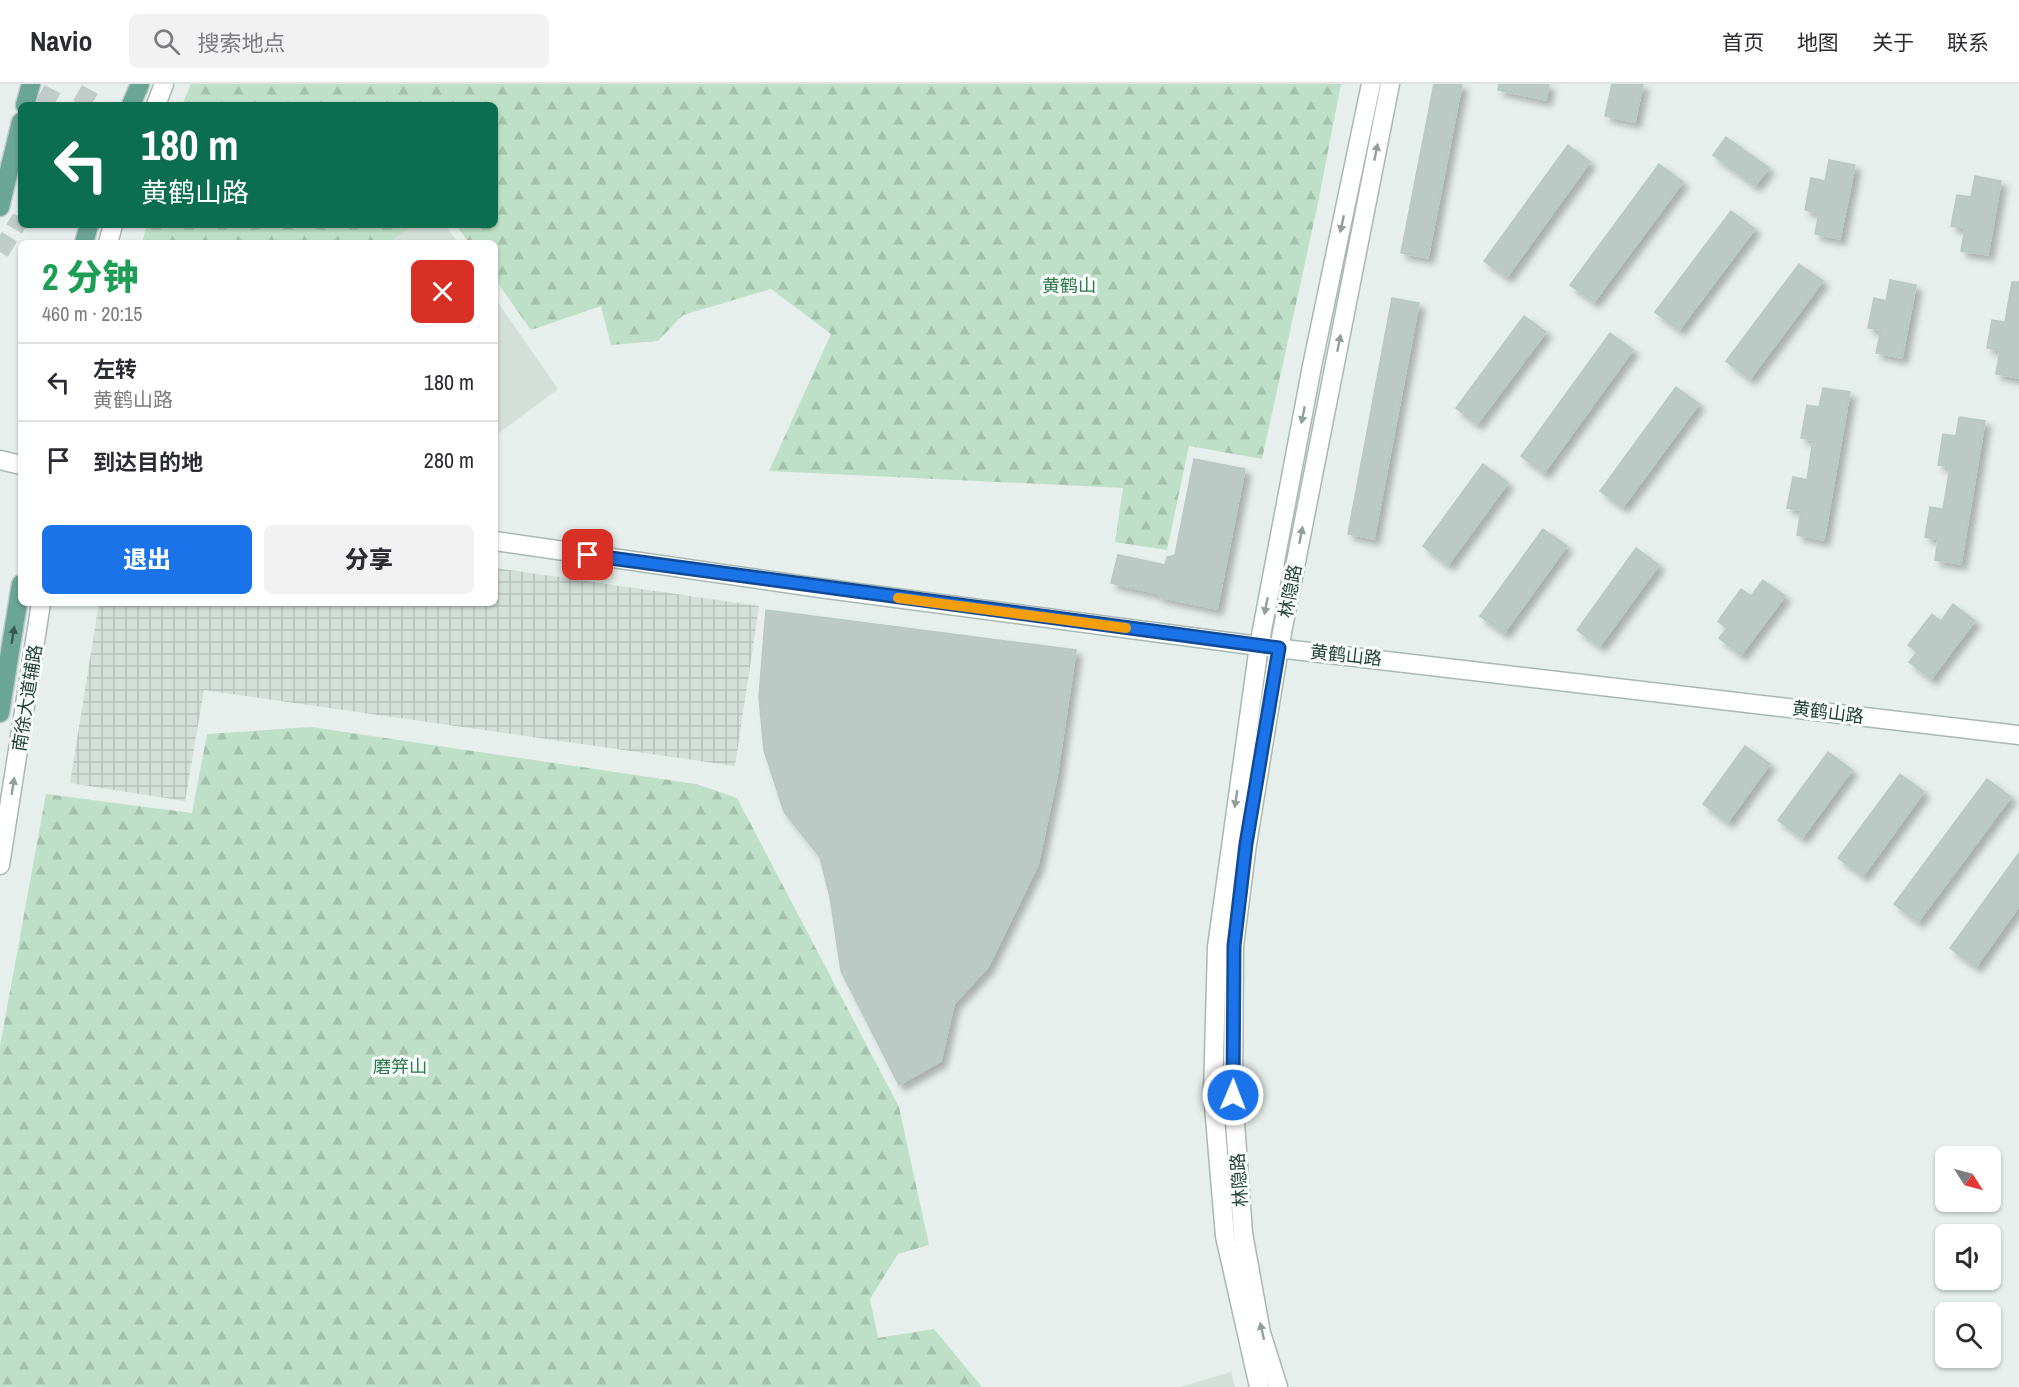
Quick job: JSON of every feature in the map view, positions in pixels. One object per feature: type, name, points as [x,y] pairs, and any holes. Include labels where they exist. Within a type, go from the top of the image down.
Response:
[{"type":"main road","points":[[26,102],[31,84]]},
{"type":"main road","points":[[132,102],[140,84]]},
{"type":"main road","points":[[0,207],[18,134]]},
{"type":"main road","points":[[0,713],[18,602]]},
{"type":"street","points":[[157,102],[164,84]]},
{"type":"street","name":"林隐路","points":[[1259,1387],[1225,1236],[1213,1094],[1217,948],[1259,646],[1312,366],[1371,84]]},
{"type":"street","name":"林隐路","points":[[1278,1387],[1261,1333],[1243,1233],[1233,1095],[1234,946],[1246,844],[1279,648],[1389,84]]},
{"type":"street","points":[[0,460],[18,464]]},
{"type":"street","name":"黄鹤山路","points":[[498,541],[820,588],[1259,646],[2019,735]]},
{"type":"street","name":"南徐大道辅路","points":[[0,865],[41,606]]},
{"type":"shaded area","points":[[384,228],[447,228],[456,240],[378,240]]},
{"type":"shaded area","points":[[498,302],[558,389],[498,434]]},
{"type":"shaded area","points":[[498,568],[759,606],[735,766],[204,690],[185,801],[70,783],[99,606],[498,606]]},
{"type":"shaded area","points":[[1231,1372],[1235,1387],[1180,1387]]},
{"type":"green space","name":"黄鹤山","points":[[191,84],[1341,84],[1317,208],[1262,459],[1189,446],[1167,550],[1115,542],[1123,488],[769,471],[831,334],[771,289],[683,315],[658,341],[611,345],[601,306],[531,330],[498,283],[498,240],[467,240],[458,228],[498,228],[498,102],[183,102]]},
{"type":"green space","points":[[146,228],[409,228],[392,240],[143,240]]},
{"type":"green space","name":"磨笄山","points":[[311,727],[696,784],[737,798],[899,1107],[929,1245],[898,1254],[870,1299],[878,1338],[934,1329],[982,1387],[0,1387],[0,1046],[46,794],[192,813],[207,734]]},
{"type":"building","points":[[1434,84],[1462,84],[1428,258],[1401,253]]},
{"type":"building","points":[[1499,84],[1549,84],[1546,100],[1498,90]]},
{"type":"building","points":[[1612,84],[1643,84],[1635,122],[1605,116]]},
{"type":"building","points":[[1726,137],[1769,168],[1755,186],[1713,155]]},
{"type":"building","points":[[1568,145],[1590,162],[1507,277],[1484,261]]},
{"type":"building","points":[[1829,160],[1855,165],[1840,239],[1815,234],[1819,213],[1805,210],[1811,178],[1825,181]]},
{"type":"building","points":[[1659,164],[1683,182],[1594,302],[1570,285]]},
{"type":"building","points":[[1975,176],[2001,181],[1988,255],[1961,251],[1965,228],[1951,226],[1957,195],[1971,197]]},
{"type":"building","points":[[1731,211],[1755,229],[1679,330],[1655,312]]},
{"type":"building","points":[[1799,264],[1823,281],[1750,379],[1726,361]]},
{"type":"building","points":[[1890,280],[1916,285],[1902,358],[1876,353],[1881,330],[1868,328],[1874,298],[1886,301]]},
{"type":"building","points":[[2012,282],[2019,282],[2019,378],[1996,374],[2000,350],[1987,348],[1992,320],[2005,322]]},
{"type":"building","points":[[1392,298],[1419,303],[1374,539],[1348,534]]},
{"type":"building","points":[[1524,316],[1546,332],[1477,424],[1456,408]]},
{"type":"building","points":[[1610,333],[1633,350],[1544,473],[1521,456]]},
{"type":"building","points":[[1676,387],[1699,404],[1623,507],[1600,491]]},
{"type":"building","points":[[1823,388],[1850,392],[1824,540],[1797,535],[1801,510],[1787,508],[1793,477],[1807,480],[1813,440],[1801,438],[1807,405],[1819,407]]},
{"type":"building","points":[[1959,417],[1985,421],[1961,564],[1935,560],[1938,539],[1925,537],[1930,507],[1943,509],[1950,467],[1938,465],[1943,434],[1956,436]]},
{"type":"building","points":[[1194,459],[1245,469],[1217,609],[1159,597],[1159,594],[1111,583],[1118,555],[1165,565],[1167,557],[1175,555]]},
{"type":"building","points":[[1483,464],[1508,483],[1448,565],[1423,546]]},
{"type":"building","points":[[1543,529],[1567,546],[1504,633],[1480,616]]},
{"type":"building","points":[[1636,548],[1659,565],[1600,646],[1577,630]]},
{"type":"building","points":[[1763,580],[1785,596],[1741,655],[1719,638],[1727,628],[1718,621],[1741,589],[1751,596]]},
{"type":"building","points":[[1953,604],[1975,621],[1931,679],[1909,662],[1917,652],[1908,645],[1932,614],[1941,621]]},
{"type":"building","points":[[766,610],[1076,650],[1057,776],[1038,865],[988,967],[954,1004],[941,1061],[899,1085],[841,971],[830,897],[820,857],[784,812],[764,750],[759,697]]},
{"type":"building","points":[[1745,746],[1770,764],[1728,822],[1703,804]]},
{"type":"building","points":[[1828,752],[1852,770],[1802,838],[1778,820]]},
{"type":"building","points":[[1900,774],[1924,792],[1863,876],[1838,858]]},
{"type":"building","points":[[1987,779],[2011,797],[1918,922],[1894,904]]},
{"type":"building","points":[[2019,853],[2019,906],[1976,967],[1950,948]]},
{"type":"tunnel","points":[[46,102],[55,84]]},
{"type":"tunnel","points":[[83,102],[93,84]]},
{"type":"tunnel","points":[[0,252],[18,223]]},
{"type":"slow traffic","points":[[898,598],[1126,628]]},
{"type":"route","points":[[588,555],[1279,648],[1246,844],[1234,946],[1233,1095]]}]
